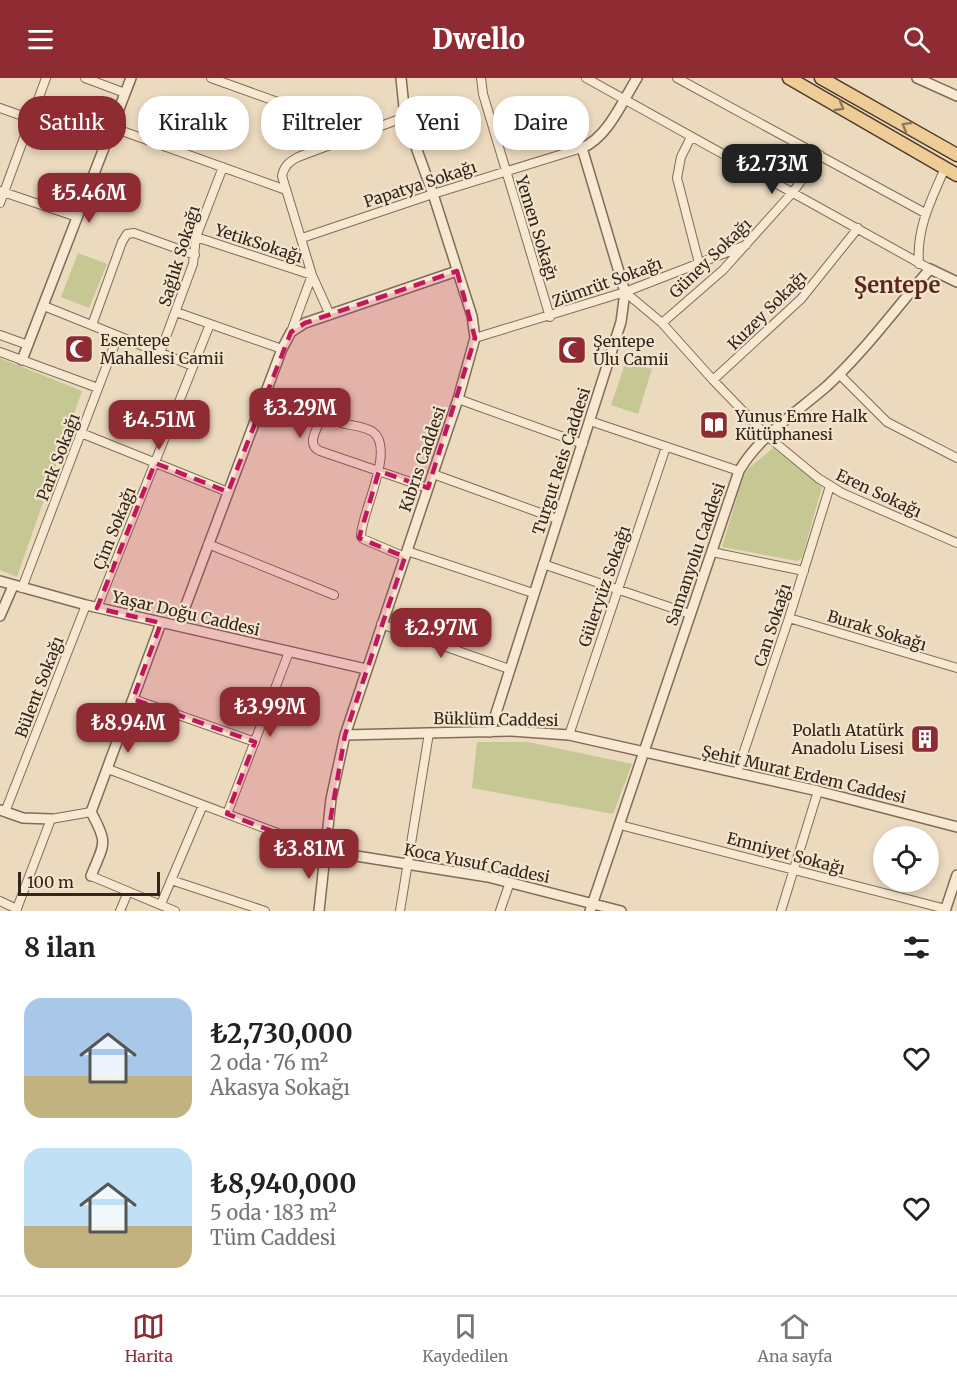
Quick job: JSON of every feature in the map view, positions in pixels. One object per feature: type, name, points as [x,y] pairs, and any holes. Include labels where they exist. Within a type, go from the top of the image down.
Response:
[{"type":"main road","points":[[789,78],[957,175]]},
{"type":"main road","points":[[821,78],[957,155]]},
{"type":"street","points":[[39,96],[46,78]]},
{"type":"street","points":[[85,78],[125,93]]},
{"type":"street","points":[[124,96],[131,78]]},
{"type":"street","name":"Kıbrıs Caddesi","points":[[401,78],[403,96]]},
{"type":"street","name":"Yemen Sokağı","points":[[481,78],[483,94],[505,171],[550,317]]},
{"type":"street","points":[[586,78],[920,264],[957,282]]},
{"type":"street","points":[[589,145],[602,133],[637,78]]},
{"type":"street","points":[[677,78],[925,213]]},
{"type":"street","points":[[917,78],[957,96]]},
{"type":"street","points":[[216,79],[263,96]]},
{"type":"street","points":[[0,108],[18,114]]},
{"type":"street","points":[[126,133],[286,190]]},
{"type":"street","points":[[691,137],[681,157],[677,178],[699,263]]},
{"type":"street","points":[[0,203],[2,191],[19,150]]},
{"type":"street","points":[[22,360],[103,150]]},
{"type":"street","points":[[317,150],[298,157],[286,166],[282,176],[312,275],[330,315]]},
{"type":"street","name":"Kıbrıs Caddesi","points":[[319,911],[335,778],[345,735],[458,399],[475,338],[472,316],[417,150]]},
{"type":"street","name":"Papatya Sokağı","points":[[302,238],[575,150]]},
{"type":"street","name":"Turgut Reis Caddesi","points":[[490,732],[621,322],[625,292],[583,150]]},
{"type":"street","name":"Güney Sokağı","points":[[662,323],[723,270],[793,192],[820,155]]},
{"type":"street","name":"Sağlık Sokağı","points":[[160,353],[195,255],[196,237],[223,167]]},
{"type":"street","points":[[920,264],[919,239],[925,213],[945,168]]},
{"type":"street","points":[[2,191],[77,217]]},
{"type":"street","name":"Kuzey Sokağı","points":[[713,380],[801,299],[858,228]]},
{"type":"street","points":[[92,325],[127,234],[134,233],[195,255]]},
{"type":"street","name":"YetikSokağı","points":[[196,237],[312,275]]},
{"type":"street","name":"Zümrüt Sokağı","points":[[475,338],[550,317],[625,292],[746,245]]},
{"type":"street","name":"Samanyolu Caddesi","points":[[591,907],[739,471],[753,450],[767,436],[839,374],[930,269]]},
{"type":"street","points":[[291,332],[305,323],[457,272]]},
{"type":"street","points":[[178,626],[312,275]]},
{"type":"street","name":"Eren Sokağı","points":[[625,292],[662,323],[767,436],[830,486],[957,543]]},
{"type":"street","points":[[44,306],[193,366]]},
{"type":"street","points":[[176,312],[282,349]]},
{"type":"street","name":"Çim Sokağı","points":[[97,608],[210,324]]},
{"type":"street","points":[[0,336],[28,345]]},
{"type":"street","name":"Park Sokağı","points":[[17,587],[81,433],[118,336]]},
{"type":"street","points":[[0,352],[98,388]]},
{"type":"street","points":[[839,374],[888,422],[957,458]]},
{"type":"street","points":[[458,399],[583,444]]},
{"type":"street","points":[[428,488],[379,471],[315,448],[312,444],[319,423],[326,420],[373,432],[379,441],[379,471],[361,536],[363,539],[533,593]]},
{"type":"street","points":[[590,421],[739,471]]},
{"type":"street","points":[[81,433],[228,492]]},
{"type":"street","name":"Güleryüz Sokağı","points":[[568,735],[666,447]]},
{"type":"street","points":[[433,474],[557,519]]},
{"type":"street","name":"Can Sokağı","points":[[737,772],[789,618],[830,486]]},
{"type":"street","points":[[208,544],[334,595]]},
{"type":"street","points":[[712,552],[804,571]]},
{"type":"street","points":[[543,564],[690,614]]},
{"type":"street","name":"Yaşar Doğu Caddesi","points":[[0,581],[97,608],[366,669]]},
{"type":"street","points":[[0,616],[17,587]]},
{"type":"street","name":"Bülent Sokağı","points":[[3,811],[86,605]]},
{"type":"street","name":"Burak Sokağı","points":[[789,618],[957,668]]},
{"type":"street","points":[[161,622],[91,812],[104,837],[91,876],[176,911]]},
{"type":"street","points":[[381,624],[509,669]]},
{"type":"street","points":[[227,814],[289,652]]},
{"type":"street","points":[[134,699],[255,742]]},
{"type":"street","name":"Büklüm Caddesi","points":[[345,735],[540,732],[568,735],[644,752]]},
{"type":"street","points":[[400,911],[429,733]]},
{"type":"street","name":"Şehit Murat Erdem Caddesi","points":[[644,752],[818,791],[957,827]]},
{"type":"street","points":[[108,769],[325,851]]},
{"type":"street","points":[[781,911],[818,791]]},
{"type":"street","points":[[161,904],[202,805]]},
{"type":"street","points":[[3,811],[23,818],[51,819],[91,812]]},
{"type":"street","points":[[0,901],[16,910],[51,819]]},
{"type":"street","name":"Emniyet Sokağı","points":[[620,825],[946,910]]},
{"type":"street","name":"Koca Yusuf Caddesi","points":[[325,851],[510,882],[591,907],[621,911]]},
{"type":"street","points":[[946,910],[957,875]]},
{"type":"street","points":[[171,880],[265,911]]},
{"type":"street","points":[[500,911],[510,882]]},
{"type":"street","points":[[120,911],[128,892]]},
{"type":"highlighted area","points":[[457,271],[475,338],[428,488],[379,471],[359,538],[405,557],[345,735],[325,851],[227,814],[255,742],[133,699],[161,623],[97,608],[155,463],[228,492],[291,332],[305,323]]},
{"type":"green space","points":[[78,253],[107,264],[89,308],[61,297]]},
{"type":"green space","points":[[0,358],[82,391],[17,577],[0,570]]},
{"type":"green space","points":[[626,361],[652,369],[638,414],[611,405]]},
{"type":"green space","points":[[773,448],[822,487],[802,558],[797,561],[722,547],[743,477],[749,468]]},
{"type":"green space","points":[[477,742],[528,742],[632,764],[613,814],[472,788]]},
{"type":"place","name":"Esentepe Mahallesi Camii","points":[[79,349]]},
{"type":"place","name":"Şentepe Ulu Camii","points":[[572,350]]},
{"type":"place","name":"Yunus Emre Halk Kütüphanesi","points":[[714,425]]},
{"type":"place","name":"Polatlı Atatürk Anadolu Lisesi","points":[[925,739]]},
{"type":"district","name":"Şentepe","points":[[897,285]]}]
